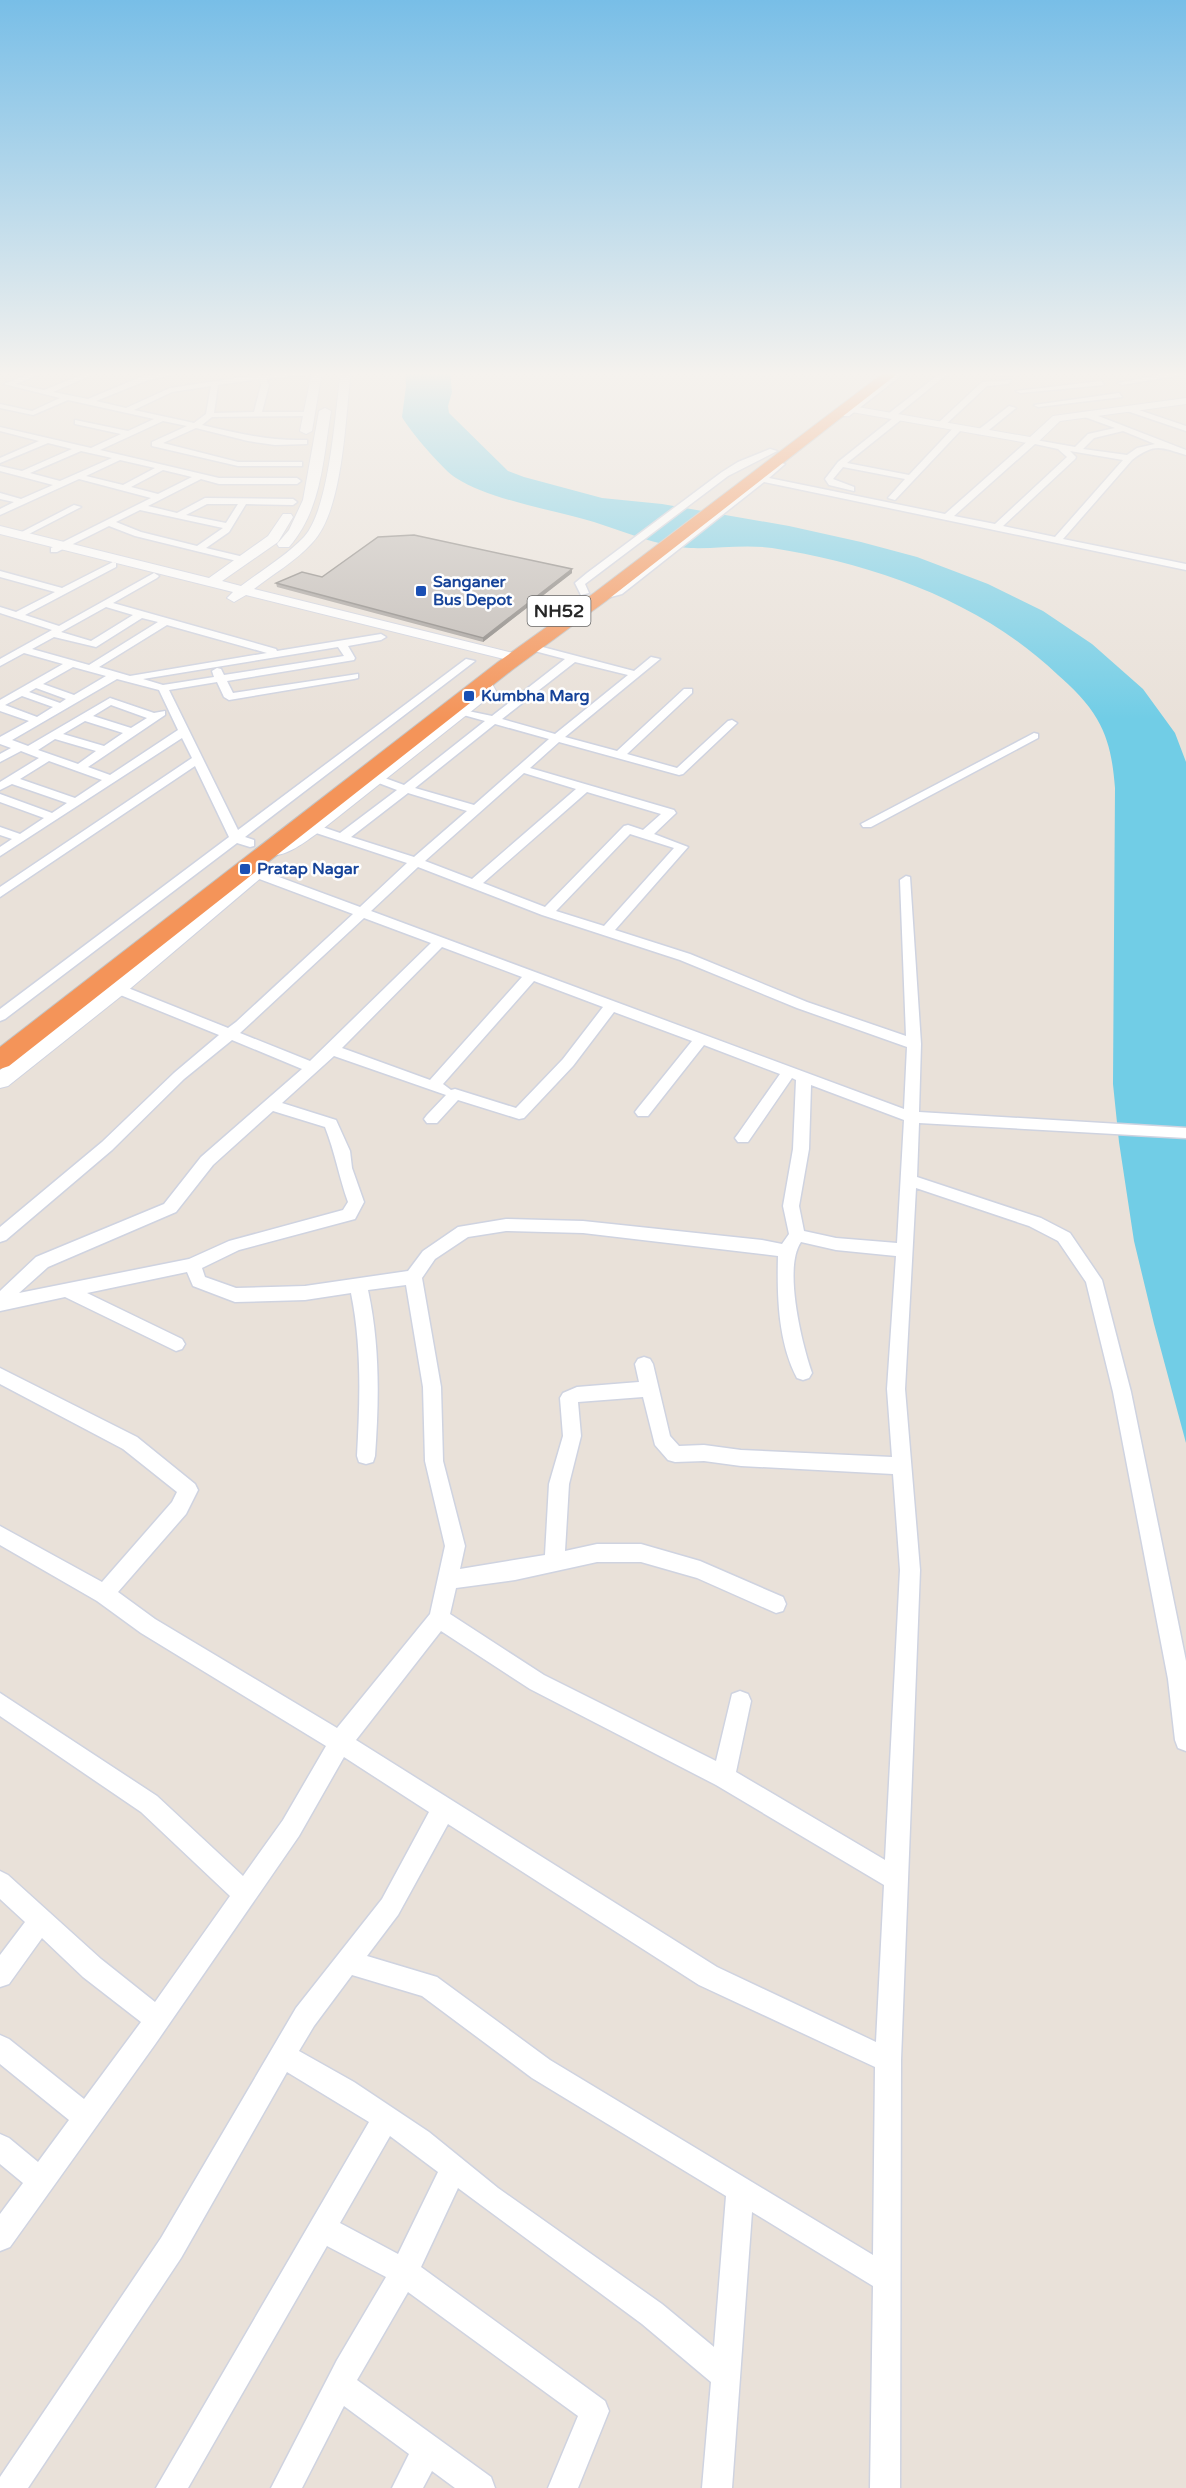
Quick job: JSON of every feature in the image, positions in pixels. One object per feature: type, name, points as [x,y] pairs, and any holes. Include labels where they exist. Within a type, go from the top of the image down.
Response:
[{"type":"highway","name":"NH52","points":[[0,1036],[377,748],[592,595],[732,487]]},
{"type":"highway","name":"NH52","points":[[251,844],[307,826],[458,710],[492,665],[531,647],[592,595]]},
{"type":"highway","name":"NH52","points":[[0,1060],[250,871],[251,844]]},
{"type":"street","points":[[0,512],[54,487]]},
{"type":"street","points":[[121,487],[158,497]]},
{"type":"street","points":[[59,548],[178,487]]},
{"type":"street","points":[[227,591],[245,560],[273,539],[283,525],[293,502],[296,487]]},
{"type":"street","points":[[227,591],[289,539],[300,525],[310,501],[312,487]]},
{"type":"street","points":[[227,591],[294,552],[308,540],[319,525],[329,500],[331,487]]},
{"type":"street","points":[[708,487],[580,583],[592,595],[619,592],[754,487]]},
{"type":"street","points":[[802,487],[1186,567]]},
{"type":"street","points":[[842,487],[955,510]]},
{"type":"street","points":[[892,498],[902,487]]},
{"type":"street","points":[[946,518],[981,487]]},
{"type":"street","points":[[996,528],[1040,487]]},
{"type":"street","points":[[1056,541],[1104,487]]},
{"type":"street","points":[[0,496],[22,502]]},
{"type":"street","points":[[179,515],[205,501],[293,502]]},
{"type":"street","points":[[200,548],[228,526],[243,502]]},
{"type":"street","points":[[20,535],[77,507]]},
{"type":"street","points":[[139,507],[228,526]]},
{"type":"street","points":[[108,522],[138,534],[245,560]]},
{"type":"street","points":[[0,530],[154,576],[227,591],[279,588],[492,665]]},
{"type":"street","points":[[0,537],[59,548],[227,591],[381,637],[492,665]]},
{"type":"street","points":[[279,588],[296,556],[294,552]]},
{"type":"street","points":[[17,616],[113,565]]},
{"type":"street","points":[[0,574],[62,591]]},
{"type":"street","points":[[0,663],[154,576]]},
{"type":"street","points":[[105,604],[278,653]]},
{"type":"street","points":[[0,610],[60,629],[92,645],[141,614]]},
{"type":"street","points":[[91,668],[166,621]]},
{"type":"street","points":[[60,629],[88,631],[106,636]]},
{"type":"street","points":[[132,683],[213,664],[381,637]]},
{"type":"street","points":[[23,650],[117,675],[132,683],[164,688],[350,658],[341,644]]},
{"type":"street","points":[[531,647],[635,674]]},
{"type":"street","points":[[0,651],[13,656]]},
{"type":"street","points":[[342,838],[573,658]]},
{"type":"street","points":[[0,1236],[107,1146],[178,1076],[230,1034],[474,809],[558,737],[655,659]]},
{"type":"street","points":[[0,705],[72,663]]},
{"type":"street","points":[[213,664],[229,697],[354,676]]},
{"type":"street","points":[[2,740],[117,675]]},
{"type":"street","points":[[34,684],[76,699]]},
{"type":"street","points":[[0,1016],[251,844],[197,760],[164,688]]},
{"type":"street","points":[[619,754],[688,691]]},
{"type":"street","points":[[20,692],[62,707]]},
{"type":"street","points":[[0,759],[55,735],[115,698],[155,717]]},
{"type":"street","points":[[0,705],[38,721]]},
{"type":"street","points":[[79,768],[171,707]]},
{"type":"street","points":[[458,710],[680,772],[732,723]]},
{"type":"street","points":[[84,717],[131,732]]},
{"type":"street","points":[[0,718],[26,728]]},
{"type":"street","points":[[0,852],[183,732]]},
{"type":"street","points":[[55,735],[104,750]]},
{"type":"street","points":[[867,824],[1034,736]]},
{"type":"street","points":[[2,740],[110,779]]},
{"type":"street","points":[[0,787],[48,757]]},
{"type":"street","points":[[0,893],[197,760]]},
{"type":"street","points":[[522,770],[670,813],[646,834]]},
{"type":"street","points":[[371,777],[474,809]]},
{"type":"street","points":[[11,780],[75,802]]},
{"type":"street","points":[[475,883],[584,788]]},
{"type":"street","points":[[0,798],[52,818]]},
{"type":"street","points":[[307,826],[475,883],[547,912],[686,957],[802,1005],[914,1044]]},
{"type":"street","points":[[547,912],[628,829],[682,847],[607,930]]},
{"type":"street","points":[[0,831],[21,838]]},
{"type":"street","points":[[0,1081],[118,989],[250,871],[911,1117],[1101,1130],[1186,1133]]},
{"type":"street","points":[[885,2488],[888,2060],[910,1570],[896,1389],[909,1180],[914,1044],[906,880]]},
{"type":"street","points":[[0,1302],[42,1263],[170,1208],[207,1161],[332,1050],[440,942]]},
{"type":"street","points":[[434,1085],[531,976]]},
{"type":"street","points":[[118,989],[311,1067]]},
{"type":"street","points":[[332,1050],[455,1094],[519,1114],[558,1076],[592,1035],[611,1006]]},
{"type":"street","points":[[643,1112],[667,1079],[702,1038]]},
{"type":"street","points":[[743,1138],[797,1073]]},
{"type":"street","points":[[797,1073],[801,1149],[791,1206],[797,1235],[786,1251],[785,1290],[796,1356],[803,1373]]},
{"type":"street","points":[[432,1119],[455,1094]]},
{"type":"street","points":[[0,1302],[67,1291],[192,1265],[234,1245],[349,1215],[356,1202],[344,1168],[342,1151],[331,1124],[271,1105]]},
{"type":"street","points":[[909,1180],[1035,1222],[1064,1238],[1094,1280],[1129,1426],[1179,1679],[1186,1740]]},
{"type":"street","points":[[0,2237],[291,1828],[340,1742],[439,1618],[455,1546],[434,1461],[432,1387],[413,1277],[429,1255],[464,1232],[506,1225],[583,1227],[786,1251]]},
{"type":"street","points":[[797,1235],[836,1244],[904,1250]]},
{"type":"street","points":[[192,1265],[200,1281],[235,1295],[305,1293],[413,1277]]},
{"type":"street","points":[[358,1284],[367,1327],[370,1394],[366,1456]]},
{"type":"street","points":[[67,1291],[176,1344]]},
{"type":"street","points":[[644,1364],[662,1439],[675,1454],[704,1453],[741,1458],[783,1458],[902,1466]]},
{"type":"street","points":[[0,1375],[38,1397],[130,1443],[188,1490],[179,1508],[104,1593]]},
{"type":"street","points":[[555,1561],[559,1485],[572,1436],[569,1398],[577,1394],[650,1389]]},
{"type":"street","points":[[0,1535],[104,1593],[148,1626],[340,1742],[708,1976],[888,2060]]},
{"type":"street","points":[[447,1580],[515,1571],[597,1553],[641,1553],[700,1570],[776,1604]]},
{"type":"street","points":[[439,1618],[537,1682],[724,1777],[897,1880]]},
{"type":"street","points":[[724,1777],[740,1701]]},
{"type":"street","points":[[0,1703],[149,1804],[245,1894]]},
{"type":"street","points":[[10,2488],[171,2248],[305,2017],[390,1907],[444,1808]]},
{"type":"street","points":[[0,1883],[92,1968],[157,2019]]},
{"type":"street","points":[[0,1975],[40,1922]]},
{"type":"street","points":[[348,1962],[428,1986],[541,2069],[886,2278]]},
{"type":"street","points":[[0,2048],[86,2117]]},
{"type":"street","points":[[283,2056],[345,2091],[420,2141],[453,2169],[652,2314],[725,2375]]},
{"type":"street","points":[[171,2488],[386,2119]]},
{"type":"street","points":[[0,2147],[40,2180]]},
{"type":"street","points":[[286,2488],[339,2385],[404,2272],[453,2169]]},
{"type":"street","points":[[717,2488],[740,2189]]},
{"type":"street","points":[[323,2229],[404,2272],[595,2411],[563,2488]]},
{"type":"street","points":[[339,2385],[480,2488]]},
{"type":"street","points":[[407,2488],[427,2451]]},
{"type":"water","points":[[473,487],[562,487],[602,498],[662,504],[789,526],[917,557],[988,584],[1043,611],[1092,644],[1143,689],[1175,733],[1186,762],[1186,1443],[1134,1241],[1119,1142],[1113,1084],[1115,788],[1108,744],[1089,707],[1069,685],[1028,649],[996,627],[925,590],[888,576],[849,564],[772,548],[677,547]]},
{"type":"building","name":"Sanganer Bus Depot","points":[[414,535],[572,569],[483,638],[276,583],[302,572],[322,577],[378,537]]},
{"type":"place","name":"Sanganer Bus Depot","points":[[421,591]]},
{"type":"place","name":"Kumbha Marg","points":[[469,696]]},
{"type":"place","name":"Pratap Nagar","points":[[245,869]]}]
